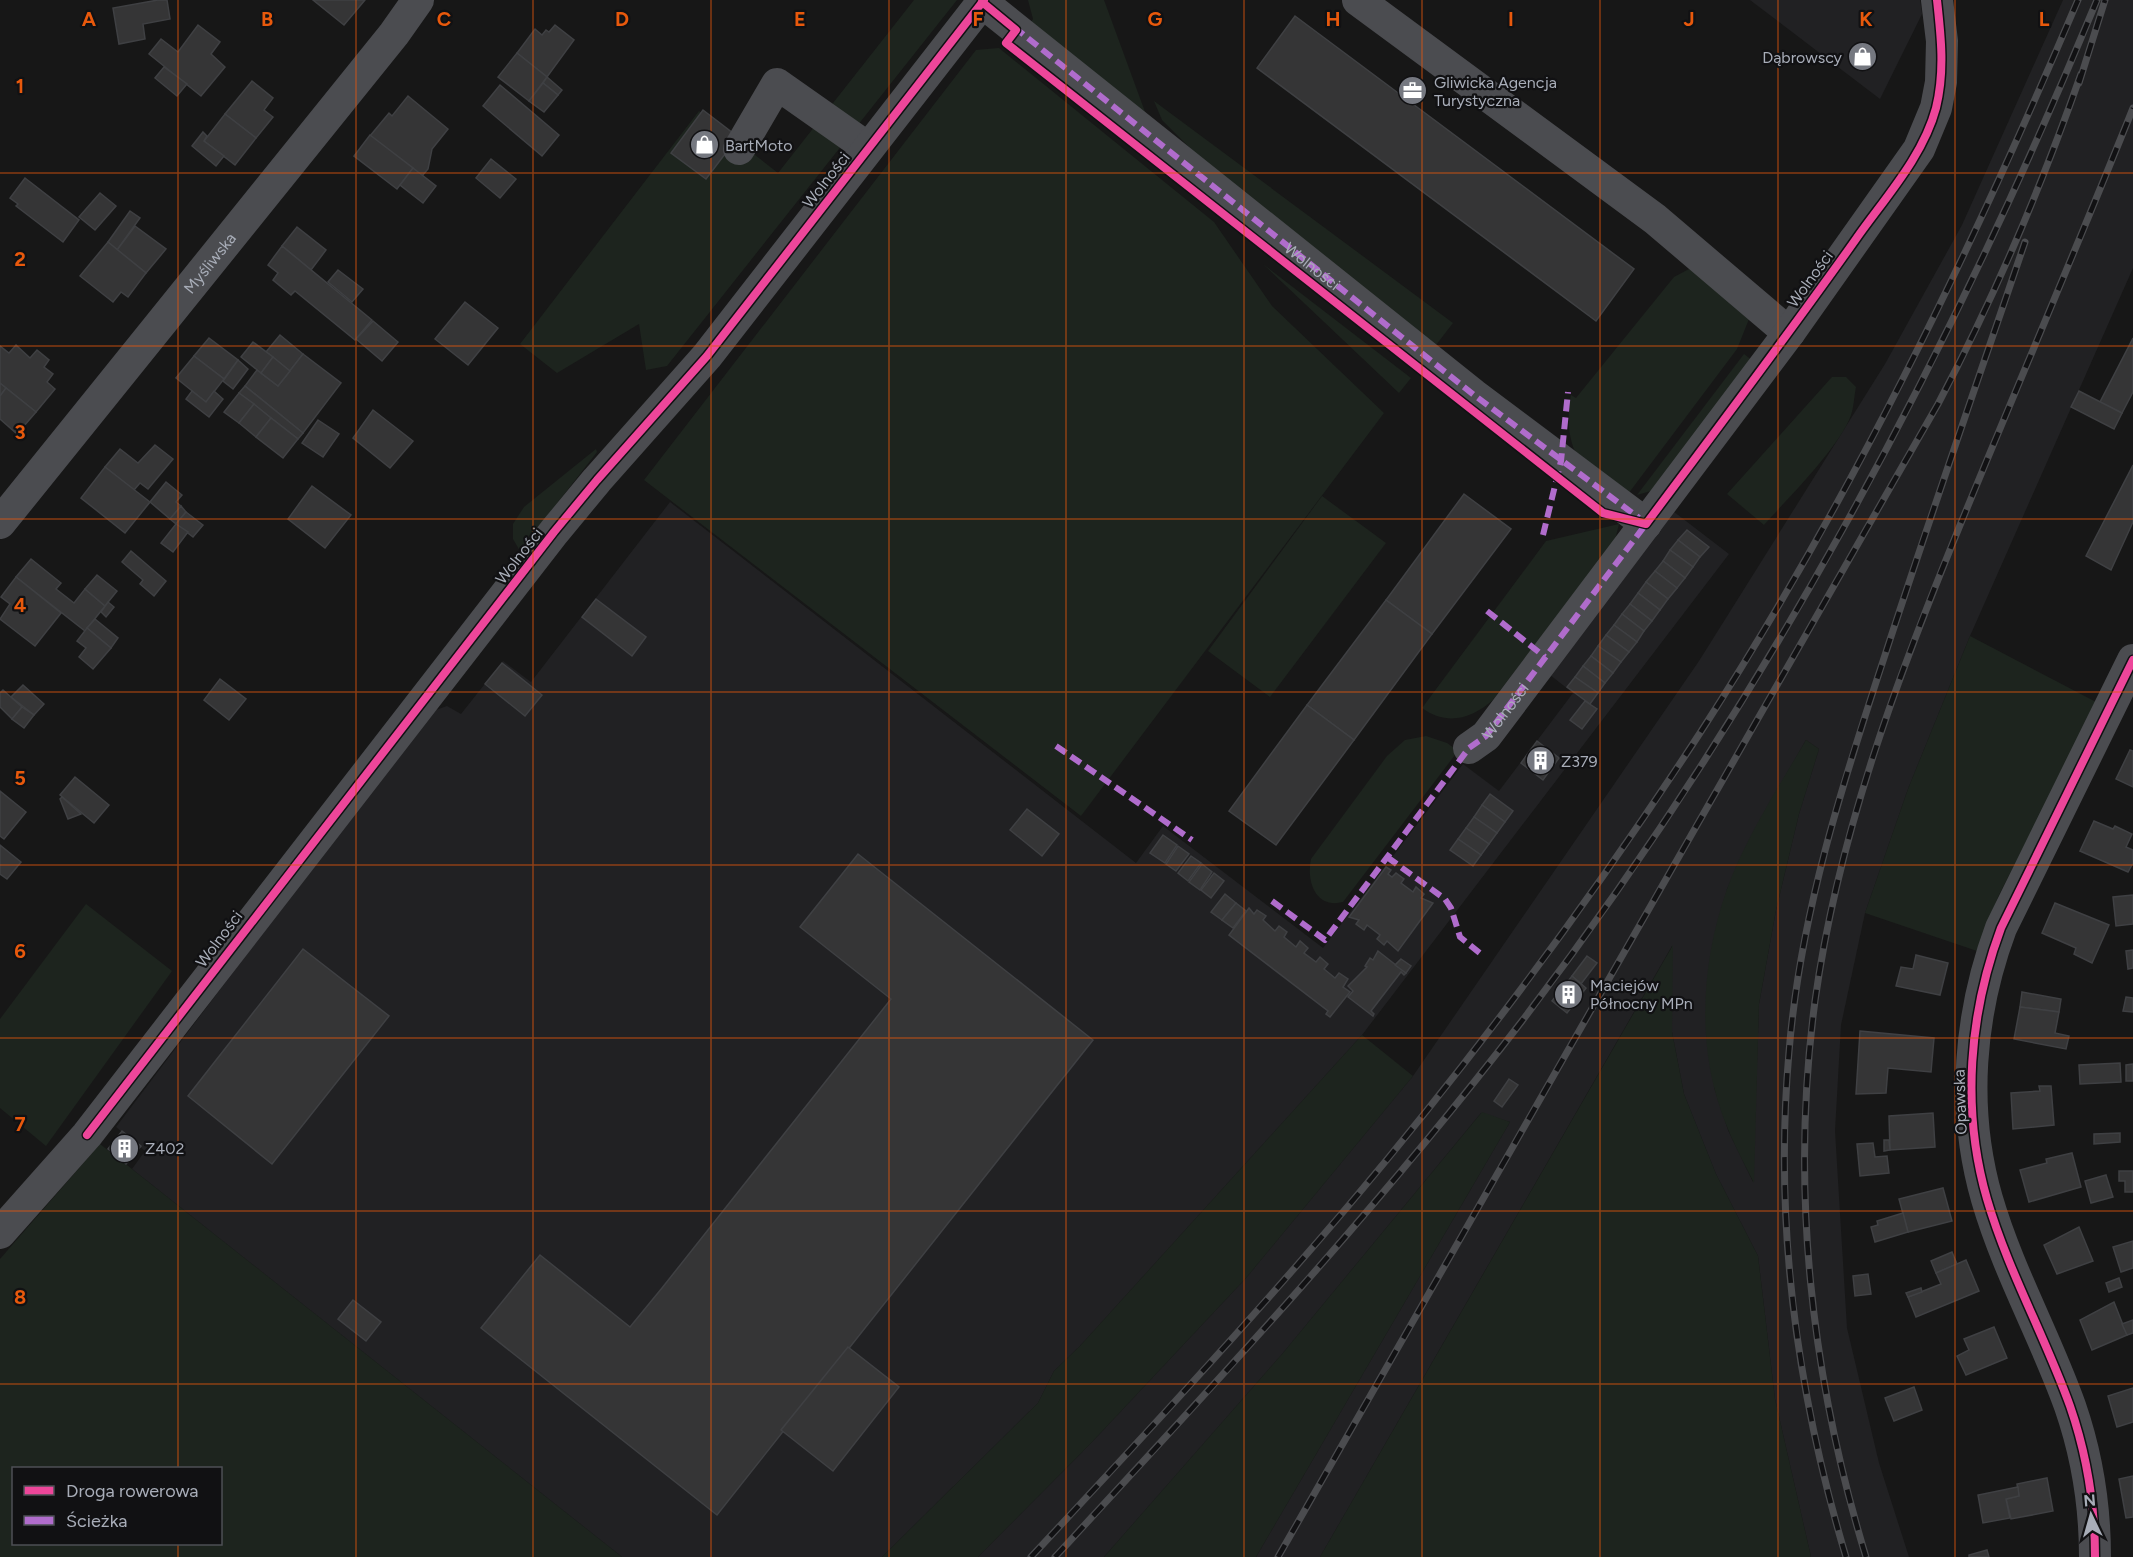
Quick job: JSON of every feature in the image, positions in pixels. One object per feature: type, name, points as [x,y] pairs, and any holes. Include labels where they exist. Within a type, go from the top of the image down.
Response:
[{"type":"street","name":"Myśliwska","points":[[0,523],[394,34],[418,0]]},
{"type":"street","points":[[1358,0],[1655,219],[1789,333]]},
{"type":"street","name":"Wolności","points":[[1469,748],[1486,736],[1646,524],[1789,333],[1902,174],[1929,129],[1936,108],[1942,64],[1937,0]]},
{"type":"street","name":"Wolności","points":[[0,1233],[87,1135],[554,532],[707,356],[983,1],[1474,395],[1646,524]]},
{"type":"street","points":[[739,149],[777,84],[868,148]]},
{"type":"street","name":"Opawska","points":[[2095,1557],[2093,1507],[2078,1433],[2062,1386],[2007,1256],[1980,1172],[1972,1111],[1972,1061],[1978,1008],[2001,928],[2133,660]]},
{"type":"shaded area","points":[[914,0],[957,0],[667,366],[646,370],[639,324],[557,373],[520,344],[699,111],[778,173]]},
{"type":"shaded area","points":[[1028,0],[1104,0],[1148,120],[1029,26],[1033,19]]},
{"type":"shaded area","name":"Dąbrowscy","points":[[1750,0],[1920,0],[1922,14],[1880,99]]},
{"type":"shaded area","points":[[2063,0],[2133,0],[2133,268],[1970,636],[1908,789],[1865,913],[1841,1025],[1835,1131],[1847,1328],[1879,1463],[1909,1557],[1811,1557],[1775,1399],[1758,1256],[1716,1174],[1684,1094],[1672,1032],[1672,946],[1320,1557],[1256,1557],[1510,1122],[1481,1113],[1283,1353],[1104,1557],[978,1557],[1092,1442],[1246,1278],[1413,1076],[1699,661],[1885,364],[1962,225]],"holes":[[[1806,740],[1819,749],[1799,814],[1776,910],[1759,1004],[1753,1182],[1728,1130],[1714,1087],[1727,889],[1759,822]]]},
{"type":"shaded area","points":[[999,48],[1214,222],[1272,306],[1384,413],[1081,816],[644,480],[976,50]]},
{"type":"shaded area","points":[[1154,101],[1453,323],[1436,345],[1220,178],[1162,120]]},
{"type":"shaded area","points":[[1263,264],[1411,378],[1399,393]]},
{"type":"shaded area","points":[[1689,269],[1699,270],[1751,314],[1737,349],[1628,494],[1591,469],[1576,454],[1569,429],[1571,395],[1576,398],[1674,277]]},
{"type":"shaded area","points":[[1744,354],[1753,361],[1651,491],[1637,495]]},
{"type":"shaded area","points":[[1832,377],[1846,377],[1856,387],[1851,415],[1825,457],[1764,525],[1727,494]]},
{"type":"shaded area","points":[[596,449],[597,452],[520,551],[513,539],[513,524],[524,507]]},
{"type":"shaded area","points":[[1322,496],[1386,543],[1270,697],[1208,651]]},
{"type":"shaded area","points":[[670,502],[1136,863],[1163,826],[1323,948],[1463,764],[1499,791],[1573,693],[1545,671],[1669,508],[1729,554],[1362,1035],[1080,1346],[1054,1371],[1038,1403],[882,1557],[622,1557],[132,1169],[145,1151],[116,1127],[430,712],[447,706],[461,714],[503,661],[531,682]]},
{"type":"shaded area","points":[[1619,524],[1615,540],[1493,700],[1476,712],[1459,718],[1441,717],[1422,708],[1546,541]]},
{"type":"shaded area","points":[[1970,636],[2098,703],[1998,897],[1977,951],[1865,913],[1908,789]]},
{"type":"shaded area","points":[[1426,736],[1447,743],[1458,751],[1343,902],[1334,903],[1320,898],[1312,885],[1311,859],[1387,756],[1405,740]]},
{"type":"shaded area","points":[[1806,740],[1819,749],[1799,814],[1776,910],[1759,1004],[1754,1183],[1736,1148],[1717,1100],[1706,1038],[1706,987],[1713,937],[1727,889],[1743,851],[1763,813]]},
{"type":"shaded area","points":[[86,904],[172,971],[46,1146],[0,1108],[0,1019]]},
{"type":"shaded area","points":[[1673,945],[1672,1032],[1684,1094],[1716,1174],[1758,1256],[1775,1399],[1811,1557],[1320,1557]]},
{"type":"shaded area","points":[[1362,1035],[1413,1076],[1246,1278],[1092,1442],[978,1557],[882,1557],[1038,1403],[1054,1371],[1080,1346]]},
{"type":"shaded area","points":[[1482,1112],[1510,1122],[1256,1557],[1104,1557],[1283,1353]]},
{"type":"shaded area","points":[[100,1144],[622,1557],[0,1557],[0,1259]]},
{"type":"building","points":[[167,0],[170,19],[143,24],[145,39],[119,44],[113,8]]},
{"type":"building","points":[[313,0],[365,0],[344,25]]},
{"type":"building","points":[[1295,16],[1634,269],[1596,321],[1257,68]]},
{"type":"building","points":[[198,25],[220,42],[211,54],[225,67],[201,96],[149,54],[161,39],[178,52]]},
{"type":"building","points":[[555,25],[574,40],[547,77],[517,53],[535,29],[542,35],[546,30],[549,32]]},
{"type":"building","points":[[517,53],[547,77],[529,101],[498,77]]},
{"type":"building","points":[[164,67],[187,84],[177,96],[155,78]]},
{"type":"building","points":[[547,77],[562,90],[558,95],[543,83]]},
{"type":"building","points":[[252,81],[273,98],[264,110],[273,117],[256,138],[225,114]]},
{"type":"building","points":[[543,83],[558,95],[544,112],[529,101]]},
{"type":"building","points":[[500,85],[559,135],[542,156],[483,106]]},
{"type":"building","points":[[408,96],[448,129],[432,149],[428,169],[422,176],[370,136],[389,113],[392,116]]},
{"type":"building","name":"BartMoto","points":[[703,110],[738,137],[706,179],[671,153]]},
{"type":"building","points":[[225,114],[256,138],[235,165],[204,141]]},
{"type":"building","points":[[203,132],[207,136],[204,141],[224,156],[216,166],[192,146]]},
{"type":"building","points":[[370,135],[413,168],[397,189],[354,156]]},
{"type":"building","points":[[491,159],[516,179],[500,198],[476,178]]},
{"type":"building","points":[[413,168],[436,186],[423,203],[400,185]]},
{"type":"building","points":[[25,178],[79,220],[63,242],[16,206],[18,204],[10,198]]},
{"type":"building","points":[[100,193],[116,206],[95,230],[79,217]]},
{"type":"building","points":[[130,211],[140,218],[117,250],[108,242]]},
{"type":"building","points":[[135,226],[166,249],[146,273],[117,250]]},
{"type":"building","points":[[297,227],[326,250],[311,270],[282,246]]},
{"type":"building","points":[[108,242],[146,273],[128,297],[121,292],[113,302],[80,276]]},
{"type":"building","points":[[282,246],[372,320],[355,340],[295,291],[291,295],[273,280],[278,273],[268,265]]},
{"type":"building","points":[[338,270],[363,289],[352,302],[328,282]]},
{"type":"building","points":[[465,302],[498,328],[468,365],[435,339]]},
{"type":"building","points":[[373,321],[398,342],[382,361],[356,339]]},
{"type":"building","points":[[280,335],[303,354],[290,371],[266,352]]},
{"type":"building","points":[[209,338],[238,360],[224,379],[194,356]]},
{"type":"building","points":[[2133,338],[2133,392],[2122,413],[2100,402]]},
{"type":"building","points":[[253,342],[273,357],[261,373],[241,357]]},
{"type":"building","points":[[16,345],[30,358],[37,350],[49,360],[44,367],[53,374],[47,382],[55,389],[36,412],[0,383],[0,346],[9,353]]},
{"type":"building","points":[[303,354],[341,383],[303,433],[245,386],[257,370],[278,386]]},
{"type":"building","points":[[194,356],[224,379],[206,402],[176,378]]},
{"type":"building","points":[[273,357],[290,371],[278,386],[261,373]]},
{"type":"building","points":[[238,360],[248,369],[233,389],[223,381]]},
{"type":"building","points":[[0,383],[6,388],[0,396]]},
{"type":"building","points":[[245,386],[303,433],[298,439],[239,393]]},
{"type":"building","points":[[6,388],[36,412],[17,434],[0,419],[0,396]]},
{"type":"building","points":[[192,391],[206,402],[214,391],[223,399],[209,417],[186,399]]},
{"type":"building","points":[[2079,391],[2122,413],[2114,429],[2071,407]]},
{"type":"building","points":[[239,393],[254,404],[239,423],[224,412]]},
{"type":"building","points":[[254,404],[271,418],[256,437],[239,423]]},
{"type":"building","points":[[373,410],[413,441],[390,468],[353,438]]},
{"type":"building","points":[[271,418],[298,439],[283,458],[256,437]]},
{"type":"building","points":[[318,420],[339,434],[323,457],[302,443]]},
{"type":"building","points":[[155,445],[173,459],[148,489],[140,483],[134,490],[105,467],[120,449],[138,463]]},
{"type":"building","points":[[2133,465],[2133,522],[2111,570],[2086,556]]},
{"type":"building","points":[[105,467],[150,502],[125,533],[81,498]]},
{"type":"building","points":[[166,482],[182,495],[176,502],[181,506],[170,519],[150,502]]},
{"type":"building","points":[[312,486],[351,515],[325,548],[288,519]]},
{"type":"building","points":[[1464,494],[1511,529],[1432,634],[1386,600]]},
{"type":"building","points":[[181,506],[186,512],[176,524],[170,519]]},
{"type":"building","points":[[186,512],[203,525],[193,537],[176,524]]},
{"type":"building","points":[[176,524],[188,532],[173,552],[161,543]]},
{"type":"building","points":[[1687,530],[1709,547],[1700,557],[1678,540]]},
{"type":"building","points":[[1678,540],[1700,557],[1693,567],[1670,550]]},
{"type":"building","points":[[1670,550],[1693,567],[1685,578],[1663,561]]},
{"type":"building","points":[[131,551],[166,581],[154,596],[140,584],[143,580],[122,562]]},
{"type":"building","points":[[31,559],[61,583],[56,589],[74,603],[85,589],[105,606],[85,631],[16,577]]},
{"type":"building","points":[[1663,561],[1685,578],[1677,588],[1655,571]]},
{"type":"building","points":[[1655,571],[1677,588],[1668,599],[1646,582]]},
{"type":"building","points":[[97,575],[117,591],[105,606],[85,589]]},
{"type":"building","points":[[16,577],[61,613],[35,646],[0,619],[10,604],[1,597]]},
{"type":"building","points":[[1646,582],[1668,599],[1660,610],[1638,593]]},
{"type":"building","points":[[1638,593],[1660,610],[1652,621],[1630,604]]},
{"type":"building","points":[[596,599],[646,637],[632,656],[582,617]]},
{"type":"building","points":[[1386,600],[1432,634],[1354,740],[1307,705]]},
{"type":"building","points":[[108,602],[114,607],[106,617],[101,612]]},
{"type":"building","points":[[1630,604],[1652,621],[1644,631],[1622,614]]},
{"type":"building","points":[[1622,614],[1644,631],[1637,642],[1614,625]]},
{"type":"building","points":[[95,619],[118,638],[111,648],[87,628]]},
{"type":"building","points":[[1614,625],[1637,642],[1629,652],[1606,635]]},
{"type":"building","points":[[87,628],[111,648],[93,669],[79,657],[86,648],[77,641]]},
{"type":"building","points":[[1606,635],[1629,652],[1621,662],[1598,646]]},
{"type":"building","points":[[1598,646],[1621,662],[1613,673],[1591,656]]},
{"type":"building","points":[[1591,656],[1613,673],[1605,683],[1583,666]]},
{"type":"building","points":[[502,663],[542,695],[525,716],[485,684]]},
{"type":"building","points":[[1583,666],[1605,683],[1598,693],[1575,677]]},
{"type":"building","points":[[1575,677],[1598,693],[1590,704],[1567,687]]},
{"type":"building","points":[[220,679],[246,699],[229,720],[204,700]]},
{"type":"building","points":[[23,685],[44,704],[34,715],[11,697]]},
{"type":"building","points":[[3,690],[22,707],[12,719],[0,707],[0,693]]},
{"type":"building","points":[[1585,701],[1597,709],[1582,729],[1570,720]]},
{"type":"building","points":[[1307,705],[1354,740],[1276,845],[1229,811]]},
{"type":"building","points":[[22,707],[34,715],[24,728],[12,719]]},
{"type":"building","name":"Z379","points":[[1537,741],[1559,758],[1543,780],[1521,763]]},
{"type":"building","points":[[2130,750],[2133,751],[2133,787],[2116,779]]},
{"type":"building","points":[[75,777],[109,805],[94,823],[60,795]]},
{"type":"building","points":[[0,791],[26,812],[4,839],[0,836]]},
{"type":"building","points":[[1490,794],[1513,811],[1505,822],[1482,805]]},
{"type":"building","points":[[62,797],[81,814],[68,819],[60,799]]},
{"type":"building","points":[[1482,805],[1505,822],[1497,833],[1474,817]]},
{"type":"building","points":[[1027,809],[1059,834],[1042,856],[1010,830]]},
{"type":"building","points":[[1474,817],[1497,833],[1489,844],[1466,828]]},
{"type":"building","points":[[2094,821],[2113,829],[2115,826],[2132,834],[2126,847],[2133,850],[2133,863],[2128,872],[2080,851]]},
{"type":"building","points":[[1466,828],[1489,844],[1481,855],[1458,839]]},
{"type":"building","points":[[1163,835],[1177,845],[1165,863],[1150,853]]},
{"type":"building","points":[[1458,839],[1481,855],[1473,866],[1450,850]]},
{"type":"building","points":[[0,845],[21,862],[7,879],[0,874]]},
{"type":"building","points":[[1178,846],[1189,854],[1176,871],[1166,864]]},
{"type":"building","points":[[858,854],[1093,1040],[717,1515],[481,1328],[540,1255],[630,1327],[662,1288],[891,999],[800,927]]},
{"type":"building","points":[[1191,856],[1201,863],[1188,881],[1178,873]]},
{"type":"building","points":[[1202,864],[1212,872],[1200,890],[1189,882]]},
{"type":"building","points":[[1386,867],[1391,870],[1388,874],[1392,877],[1396,873],[1404,879],[1401,883],[1413,892],[1416,887],[1424,894],[1421,898],[1433,903],[1398,951],[1387,941],[1384,945],[1377,939],[1380,935],[1367,925],[1364,930],[1356,924],[1359,920],[1349,917]]},
{"type":"building","points":[[1214,873],[1224,881],[1211,898],[1201,890]]},
{"type":"building","points":[[1225,894],[1236,903],[1222,920],[1211,912]]},
{"type":"building","points":[[2133,895],[2133,924],[2116,926],[2113,897]]},
{"type":"building","points":[[1236,903],[1246,911],[1233,928],[1222,920]]},
{"type":"building","points":[[2055,903],[2109,925],[2092,963],[2074,954],[2076,948],[2042,933]]},
{"type":"building","points":[[1249,908],[1254,914],[1257,910],[1266,916],[1263,920],[1275,931],[1279,926],[1287,932],[1284,937],[1296,947],[1300,941],[1308,948],[1304,953],[1316,962],[1320,957],[1328,964],[1324,969],[1335,978],[1339,973],[1348,979],[1343,987],[1350,992],[1330,1017],[1326,1014],[1328,1011],[1229,935]]},
{"type":"building","points":[[303,949],[389,1016],[272,1164],[188,1096]]},
{"type":"building","points":[[2133,950],[2133,968],[2128,969],[2126,951]]},
{"type":"building","points":[[1378,951],[1406,973],[1404,975],[1401,972],[1371,1011],[1373,1016],[1348,997],[1353,991],[1348,986],[1367,967],[1365,966],[1370,958],[1373,960]]},
{"type":"building","points":[[1916,955],[1948,963],[1940,995],[1896,986],[1901,967],[1913,969]]},
{"type":"building","points":[[1587,956],[1597,963],[1581,984],[1572,976]]},
{"type":"building","points":[[1401,959],[1411,966],[1406,973],[1395,965]]},
{"type":"building","name":"Maciejów Północny MPn","points":[[1572,976],[1586,988],[1567,1013],[1552,1001]]},
{"type":"building","points":[[2022,992],[2061,999],[2059,1012],[2020,1007]]},
{"type":"building","points":[[2126,997],[2133,998],[2133,1012],[2123,1011]]},
{"type":"building","points":[[2020,1007],[2059,1012],[2055,1033],[2069,1036],[2066,1049],[2014,1039]]},
{"type":"building","points":[[1860,1031],[1934,1038],[1931,1072],[1888,1068],[1886,1093],[1856,1094]]},
{"type":"building","points":[[2120,1063],[2121,1082],[2080,1084],[2079,1065]]},
{"type":"building","points":[[2133,1064],[2133,1081],[2126,1081],[2126,1065]]},
{"type":"building","points":[[1509,1079],[1518,1085],[1502,1107],[1494,1101]]},
{"type":"building","points":[[2039,1086],[2051,1086],[2054,1125],[2013,1129],[2011,1093],[2040,1091]]},
{"type":"building","points":[[1933,1113],[1935,1147],[1890,1150],[1889,1116]]},
{"type":"building","name":"Z402","points":[[122,1131],[141,1146],[126,1164],[108,1149]]},
{"type":"building","points":[[2120,1133],[2120,1142],[2094,1144],[2094,1134]]},
{"type":"building","points":[[1884,1140],[1889,1140],[1890,1150],[1884,1151]]},
{"type":"building","points":[[1873,1143],[1875,1157],[1887,1156],[1889,1173],[1860,1176],[1857,1144]]},
{"type":"building","points":[[2072,1153],[2081,1187],[2029,1202],[2020,1170],[2047,1163],[2046,1159]]},
{"type":"building","points":[[2119,1171],[2133,1171],[2133,1192],[2125,1192],[2125,1181],[2119,1181]]},
{"type":"building","points":[[2106,1175],[2113,1197],[2091,1203],[2085,1181]]},
{"type":"building","points":[[1943,1188],[1952,1221],[1908,1232],[1899,1199]]},
{"type":"building","points":[[1903,1213],[1908,1232],[1875,1242],[1871,1227],[1878,1225],[1877,1221]]},
{"type":"building","points":[[2079,1227],[2093,1261],[2057,1274],[2044,1245]]},
{"type":"building","points":[[2133,1241],[2133,1268],[2121,1272],[2113,1247]]},
{"type":"building","points":[[1952,1252],[1957,1264],[1936,1273],[1931,1261]]},
{"type":"building","points":[[1966,1260],[1979,1291],[1916,1317],[1908,1297],[1941,1284],[1936,1273]]},
{"type":"building","points":[[1868,1274],[1871,1294],[1855,1296],[1853,1276]]},
{"type":"building","points":[[2119,1278],[2122,1287],[2109,1292],[2106,1283]]},
{"type":"building","points":[[1921,1288],[1922,1292],[1908,1297],[1906,1293]]},
{"type":"building","points":[[353,1300],[381,1322],[366,1341],[338,1319]]},
{"type":"building","points":[[2114,1302],[2127,1335],[2092,1350],[2080,1320]]},
{"type":"building","points":[[2133,1320],[2133,1333],[2127,1335],[2122,1324]]},
{"type":"building","points":[[1994,1327],[2007,1358],[1966,1375],[1957,1356],[1969,1350],[1964,1339]]},
{"type":"building","points":[[848,1347],[899,1387],[833,1471],[781,1430]]},
{"type":"building","points":[[1914,1387],[1922,1410],[1894,1421],[1885,1398]]},
{"type":"building","points":[[2133,1388],[2133,1422],[2117,1427],[2108,1396]]},
{"type":"building","points":[[2133,1476],[2133,1517],[2126,1518],[2119,1479]]},
{"type":"building","points":[[2047,1478],[2053,1511],[2011,1519],[2006,1499],[2019,1496],[2017,1484]]},
{"type":"building","points":[[2018,1487],[2019,1496],[2006,1499],[2010,1518],[1983,1523],[1978,1495]]},
{"type":"building","points":[[1987,1550],[1989,1557],[1969,1557],[1969,1555]]},
{"type":"railway","points":[[1031,1557],[1232,1339],[1349,1205],[1488,1033],[1618,855],[1700,733],[1755,645],[1857,466],[1950,282],[2037,95],[2078,0]]},
{"type":"railway","points":[[1055,1557],[1295,1295],[1467,1091],[1522,1021],[1609,902],[1691,781],[1769,656],[1843,530],[1912,400],[2039,136],[2097,0]]},
{"type":"railway","points":[[2079,83],[2105,0]]},
{"type":"railway","points":[[1278,1557],[1938,404],[2016,242],[2081,74]]},
{"type":"railway","points":[[1866,1557],[1831,1420],[1810,1282],[1805,1141],[1808,1071],[1815,1001],[1826,936],[1857,809],[1898,685],[1945,562],[2133,108]]},
{"type":"railway","points":[[1846,1557],[1814,1433],[1802,1370],[1788,1244],[1785,1116],[1795,1001],[1813,900],[1853,753],[2025,242]]},
{"type":"marked path","points":[[1014,27],[1474,395],[1639,518]]},
{"type":"marked path","points":[[1543,535],[1561,461],[1568,392]]},
{"type":"marked path","points":[[1272,901],[1325,940],[1469,748],[1486,736],[1649,520]]},
{"type":"marked path","points":[[1487,611],[1545,657]]},
{"type":"marked path","points":[[1056,746],[1192,840]]},
{"type":"marked path","points":[[1387,857],[1445,899],[1451,908],[1460,937],[1481,954]]},
{"type":"cycle path","points":[[87,1135],[554,532],[707,356],[984,0]]},
{"type":"cycle path","points":[[982,2],[1016,30],[1006,43],[1603,513],[1646,524],[1890,193],[1922,144],[1936,108],[1941,81],[1941,40],[1937,0]]},
{"type":"cycle path","points":[[2095,1557],[2089,1480],[2076,1424],[2060,1380],[2005,1252],[1987,1199],[1974,1131],[1972,1062],[1982,994],[2001,928],[2133,660]]},
{"type":"place","name":"Dąbrowscy","points":[[1863,57]]},
{"type":"place","name":"Gliwicka Agencja Turystyczna","points":[[1413,91]]},
{"type":"place","name":"BartMoto","points":[[704,145]]},
{"type":"place","name":"Z379","points":[[1540,761]]},
{"type":"place","name":"Maciejów Północny MPn","points":[[1569,994]]},
{"type":"place","name":"Z402","points":[[124,1148]]}]
